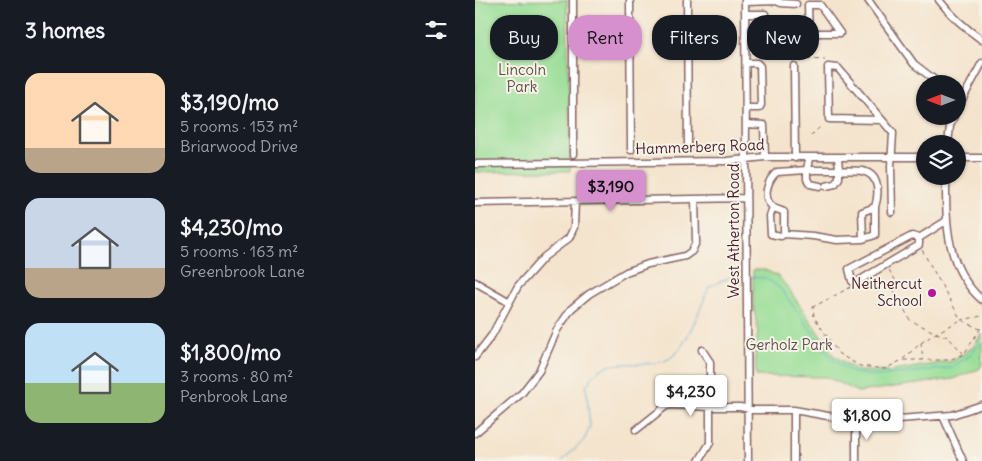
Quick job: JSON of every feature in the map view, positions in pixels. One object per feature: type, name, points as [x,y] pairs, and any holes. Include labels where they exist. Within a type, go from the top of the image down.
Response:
[{"type":"street","points":[[573,0],[573,154]]},
{"type":"street","points":[[630,0],[631,150]]},
{"type":"street","points":[[687,0],[688,149]]},
{"type":"street","points":[[868,0],[914,64],[928,75]]},
{"type":"street","points":[[939,0],[950,15],[982,40]]},
{"type":"street","points":[[745,1],[777,1],[781,4],[796,4]]},
{"type":"street","name":"West Atherton Road","points":[[745,1],[748,461]]},
{"type":"street","points":[[808,5],[820,5],[840,33],[809,33],[808,5]]},
{"type":"street","points":[[745,14],[765,15]]},
{"type":"street","points":[[746,63],[757,63],[760,66],[761,104],[759,108],[746,108]]},
{"type":"street","points":[[966,87],[982,63]]},
{"type":"street","points":[[795,158],[797,64]]},
{"type":"street","points":[[882,120],[829,119],[828,68],[838,68],[893,132],[891,157],[892,212]]},
{"type":"street","points":[[746,124],[764,125],[765,157]]},
{"type":"street","name":"Hammerberg Road","points":[[475,164],[727,161],[765,157],[916,158]]},
{"type":"street","points":[[809,158],[807,179],[810,184],[823,186],[835,184],[839,178],[838,157]]},
{"type":"street","points":[[966,158],[982,158]]},
{"type":"street","points":[[773,208],[770,216],[771,234],[781,236],[783,234],[813,236],[837,240],[863,239],[875,235],[875,207],[878,188],[874,179],[866,172],[839,170],[777,172],[770,179],[767,191],[768,199],[773,208],[783,212],[783,234]]},
{"type":"street","points":[[946,185],[946,221],[949,242],[956,263],[966,281],[982,300]]},
{"type":"street","points":[[475,203],[746,198]]},
{"type":"street","points":[[475,434],[522,393],[539,371],[557,330],[571,310],[589,294],[626,272],[647,264],[685,256],[692,251],[696,242],[695,199]]},
{"type":"street","points":[[475,357],[492,335],[517,286],[531,269],[569,238],[574,227],[575,202]]},
{"type":"street","points":[[863,239],[862,212],[875,207]]},
{"type":"street","points":[[919,238],[919,245],[855,283],[852,282],[849,269],[912,236],[919,238],[946,221]]},
{"type":"street","points":[[475,282],[508,301]]},
{"type":"street","points":[[699,461],[710,444],[709,362],[702,350]]},
{"type":"street","points":[[636,430],[666,406],[671,405],[740,407],[754,410],[794,410],[856,421],[952,415],[982,405]]},
{"type":"street","points":[[794,410],[794,461]]},
{"type":"street","points":[[943,416],[963,461]]},
{"type":"street","points":[[856,421],[856,461]]},
{"type":"path","points":[[797,64],[805,59],[825,60]]},
{"type":"path","points":[[811,136],[820,127]]},
{"type":"path","points":[[922,249],[961,320],[980,329]]},
{"type":"path","points":[[888,268],[897,283],[892,287],[910,320],[935,333],[948,337],[964,354]]},
{"type":"path","points":[[852,287],[813,306],[815,317],[839,354],[860,366],[885,368],[902,360],[935,333],[961,320],[982,316]]},
{"type":"path","points":[[902,360],[949,360],[964,354],[982,326]]},
{"type":"path","points":[[921,343],[923,360]]},
{"type":"green space","name":"Lincoln Park","points":[[567,0],[570,171],[475,172],[475,1]]},
{"type":"green space","name":"Gerholz Park","points":[[753,270],[765,270],[778,276],[834,356],[858,371],[887,372],[953,361],[973,347],[982,334],[982,365],[979,369],[953,379],[858,392],[827,377],[756,376],[755,348],[758,333],[753,301]]},
{"type":"waterway","points":[[562,461],[584,440],[590,427],[586,386],[596,373],[606,367],[615,365],[656,363],[665,361],[673,356],[689,334],[709,287],[733,276],[743,276]]},
{"type":"waterway","points":[[750,277],[765,278],[780,288],[833,360],[853,373],[876,376],[951,368],[969,356],[982,342]]},
{"type":"place","name":"Neithercut School","points":[[932,293]]}]
